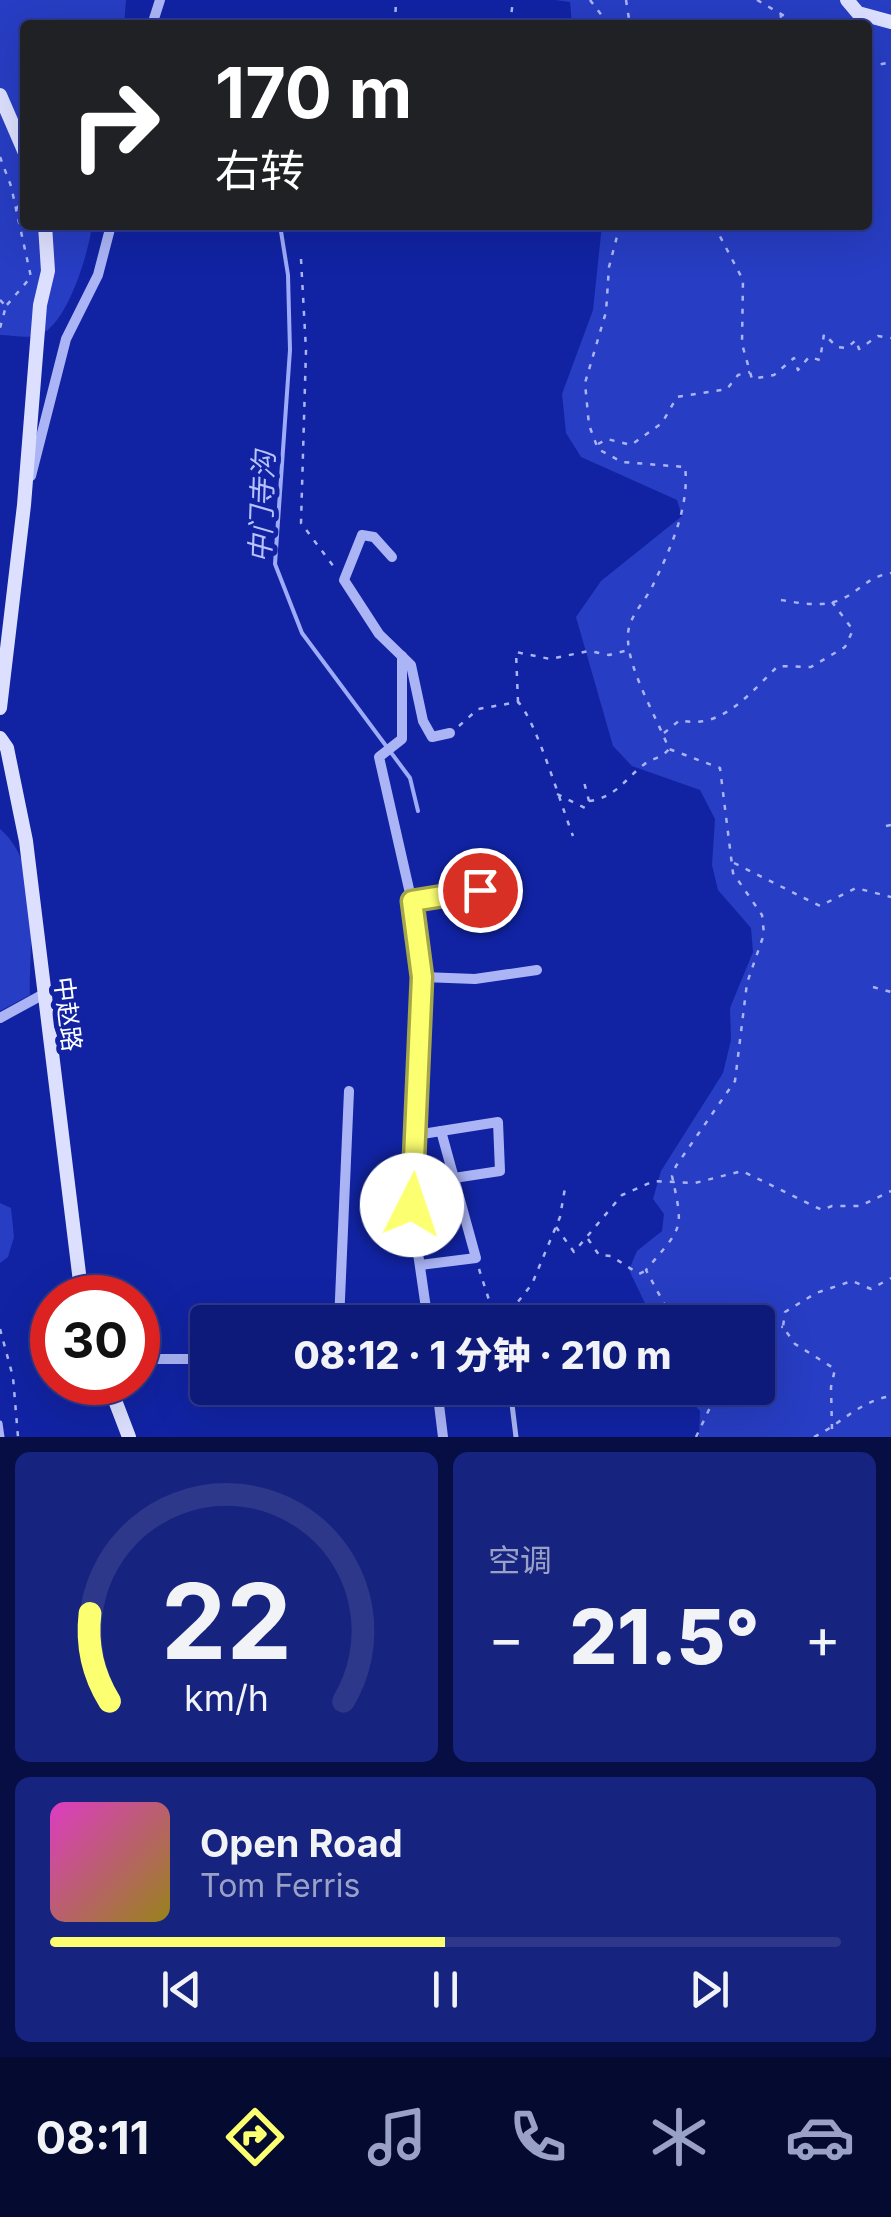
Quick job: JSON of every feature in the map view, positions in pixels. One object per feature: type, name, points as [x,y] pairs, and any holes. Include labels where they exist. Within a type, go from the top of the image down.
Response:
[{"type":"street","points":[[847,0],[858,13],[891,22]]},
{"type":"street","points":[[0,95],[20,141]]},
{"type":"street","points":[[0,708],[24,505],[40,305],[48,271],[45,230]]},
{"type":"street","points":[[24,505],[66,339],[98,275],[110,230]]},
{"type":"street","points":[[392,557],[374,537],[362,535],[344,580],[380,634],[411,665],[423,721],[432,738],[450,733]]},
{"type":"street","points":[[402,656],[402,739],[379,757],[412,901],[422,977],[412,1205],[426,1305]]},
{"type":"street","name":"中赵路","points":[[0,738],[6,748],[26,842],[79,1275]]},
{"type":"street","points":[[412,901],[480,890]]},
{"type":"street","points":[[422,977],[475,979],[536,970]]},
{"type":"street","points":[[0,1018],[42,995]]},
{"type":"street","points":[[341,1305],[348,1091]]},
{"type":"street","points":[[416,1135],[498,1122],[500,1170],[454,1178]]},
{"type":"street","points":[[420,1265],[476,1258],[441,1131]]},
{"type":"street","points":[[160,1359],[190,1359]]},
{"type":"street","points":[[116,1405],[128,1437]]},
{"type":"street","points":[[439,1405],[443,1437]]},
{"type":"lane","points":[[512,1405],[516,1437]]},
{"type":"lane","points":[[0,1423],[2,1437]]},
{"type":"path","points":[[756,0],[792,20]]},
{"type":"path","points":[[770,20],[784,15]]},
{"type":"path","points":[[0,156],[31,277],[6,306],[0,328]]},
{"type":"path","points":[[15,210],[20,204]]},
{"type":"path","points":[[587,1238],[599,1254],[612,1256],[639,1274],[680,1228],[683,1210],[674,1184],[676,1166],[734,1081],[748,983],[764,934],[762,916],[733,873],[720,768],[669,749],[629,650],[627,636],[636,609],[652,588],[688,492],[685,467],[622,462],[596,445],[589,425],[585,384],[606,312],[609,267],[619,230]]},
{"type":"path","points":[[717,230],[743,280],[742,344],[752,379],[774,375],[794,358],[798,370],[808,356],[820,360],[824,334],[837,347],[846,348],[856,340],[859,349],[878,336],[891,338]]},
{"type":"path","points":[[301,260],[306,350],[301,523],[344,580]]},
{"type":"path","points":[[0,300],[6,306]]},
{"type":"path","points":[[596,445],[607,439],[631,445],[662,423],[677,397],[728,389],[738,374],[750,372]]},
{"type":"path","points":[[781,600],[816,606],[849,596],[871,575],[891,573]]},
{"type":"path","points":[[663,734],[680,720],[698,725],[709,722],[750,697],[778,666],[810,667],[845,647],[852,630],[832,602]]},
{"type":"path","points":[[518,702],[516,652],[550,660],[589,650],[609,655],[629,650]]},
{"type":"path","points":[[450,733],[478,708],[518,702],[530,714],[574,836]]},
{"type":"path","points":[[556,794],[576,807],[586,808],[590,802],[604,800],[644,763],[662,757],[669,749]]},
{"type":"path","points":[[584,782],[590,802]]},
{"type":"path","points":[[732,862],[820,906],[856,888],[891,897]]},
{"type":"path","points":[[873,987],[891,992]]},
{"type":"path","points":[[556,1227],[574,1252],[622,1194],[654,1181],[674,1184],[742,1171],[822,1210],[860,1206],[891,1191]]},
{"type":"path","points":[[515,1305],[532,1284],[556,1227],[565,1188]]},
{"type":"path","points":[[476,1258],[492,1305]]},
{"type":"path","points":[[646,1270],[665,1305]]},
{"type":"path","points":[[832,1429],[831,1387],[836,1369],[795,1344],[783,1327],[785,1312],[816,1293],[852,1281],[871,1289],[891,1278]]},
{"type":"path","points":[[775,1326],[783,1327]]},
{"type":"path","points":[[0,1329],[13,1377],[18,1437]]},
{"type":"path","points":[[814,1437],[832,1429],[866,1400],[891,1396]]},
{"type":"path","points":[[696,1437],[711,1405]]},
{"type":"shaded area","points":[[0,0],[126,0],[124,20],[20,20],[20,230],[91,230],[81,269],[59,318],[39,335],[0,335]]},
{"type":"shaded area","points":[[555,0],[891,0],[891,1437],[699,1437],[700,1411],[695,1405],[775,1405],[775,1305],[646,1305],[629,1270],[637,1251],[662,1231],[664,1214],[653,1199],[661,1171],[723,1073],[731,1040],[730,1008],[753,952],[751,928],[718,890],[712,865],[715,819],[700,790],[632,766],[613,746],[576,617],[601,581],[682,516],[677,500],[581,457],[566,433],[562,394],[593,310],[601,230],[872,230],[872,20],[572,20],[570,2]]},
{"type":"shaded area","points":[[0,829],[14,844],[23,863],[31,930],[30,995],[0,1011]]},
{"type":"shaded area","points":[[0,1203],[11,1208],[14,1237],[8,1257],[0,1263]]},
{"type":"waterway","name":"中门寺沟","points":[[281,230],[288,275],[290,350],[275,564],[302,633],[410,778],[418,811]]},
{"type":"route","points":[[412,1205],[422,977],[412,901],[480,890]]}]
